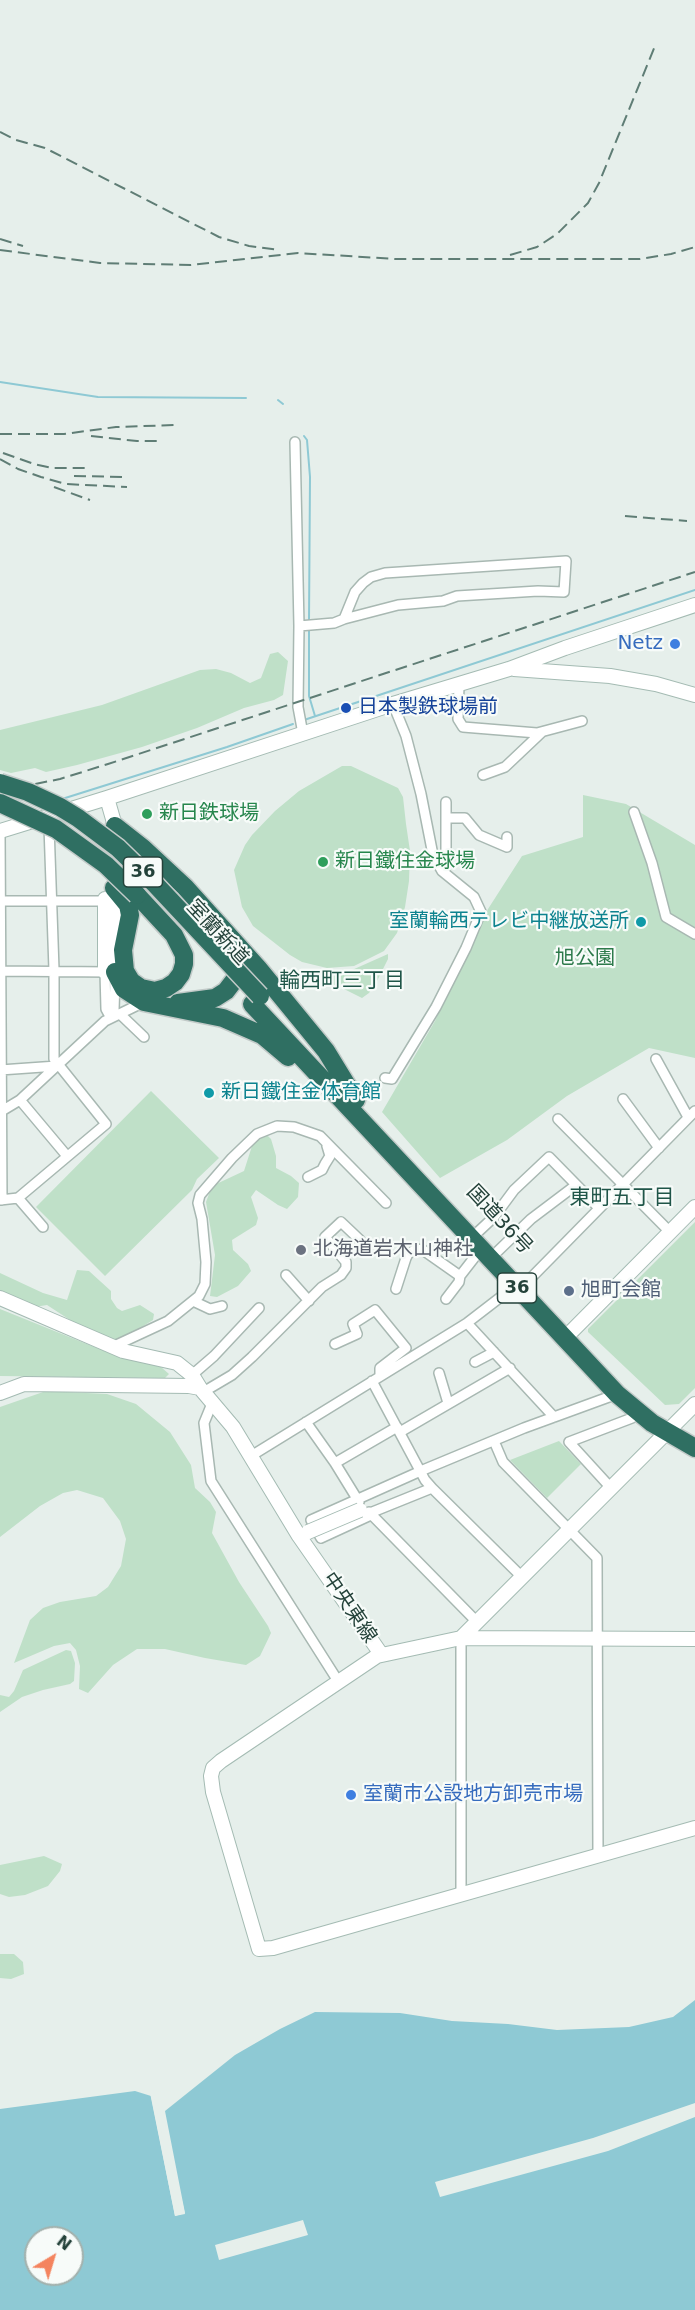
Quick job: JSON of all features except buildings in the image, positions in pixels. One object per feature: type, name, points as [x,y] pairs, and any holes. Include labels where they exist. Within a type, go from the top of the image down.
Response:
[{"type":"highway","points":[[0,775],[51,793],[94,819],[149,864],[232,953],[238,970],[229,988],[215,998],[166,1005]]},
{"type":"highway","name":"室蘭新道","points":[[0,783],[28,792],[60,807],[118,848],[261,995],[356,1100]]},
{"type":"highway","name":"室蘭新道","points":[[0,795],[58,818],[107,853],[152,897],[261,995],[375,1136]]},
{"type":"highway","points":[[0,803],[56,829],[106,865],[137,895],[174,934],[184,955],[181,974],[175,982],[166,988],[154,991],[141,988],[131,981],[125,971],[123,950],[130,915],[128,905],[111,897]]},
{"type":"highway","points":[[115,826],[143,848],[184,887],[258,968],[261,995]]},
{"type":"highway","points":[[110,972],[124,989],[144,1002],[223,1017],[262,1035],[294,1062],[336,1109],[375,1136]]},
{"type":"highway","name":"国道36号","points":[[356,1100],[479,1231],[489,1250]]},
{"type":"highway","name":"国道36号","points":[[375,1136],[521,1284],[617,1394],[670,1428],[695,1448]]},
{"type":"highway","name":"国道36号","points":[[521,1284],[670,1428],[695,1435]]},
{"type":"street","points":[[295,442],[305,626],[298,707],[303,735]]},
{"type":"street","points":[[305,626],[334,623],[398,606],[443,601],[457,596],[538,591],[564,592],[566,561],[386,573],[371,577],[363,583],[355,592],[344,619]]},
{"type":"street","points":[[47,816],[54,970],[54,1059],[106,1124],[18,1198],[1,1200],[0,831],[47,816],[104,799],[303,735],[393,704],[509,669],[695,605]]},
{"type":"street","points":[[509,669],[610,676],[656,684],[695,695]]},
{"type":"street","points":[[459,684],[458,719],[463,727],[542,732],[582,721]]},
{"type":"street","points":[[385,1078],[392,1079],[436,1007],[480,917],[479,904],[474,897],[442,871],[433,855],[406,736],[393,704]]},
{"type":"street","points":[[483,775],[506,767],[542,732]]},
{"type":"street","points":[[104,799],[115,826],[110,972],[114,1010],[116,1016],[144,1037]]},
{"type":"street","points":[[104,799],[111,897]]},
{"type":"street","points":[[437,864],[447,852],[446,802]]},
{"type":"street","points":[[634,812],[652,863],[666,917],[695,934]]},
{"type":"street","points":[[447,818],[465,818],[479,835],[507,847],[507,837]]},
{"type":"street","points":[[1,901],[51,901],[111,897]]},
{"type":"street","points":[[1,971],[110,972]]},
{"type":"street","points":[[1,1111],[20,1100],[116,1016],[144,1002]]},
{"type":"street","points":[[251,1456],[467,1323],[521,1284],[624,1184],[692,1114],[656,1059]]},
{"type":"street","points":[[1,1070],[58,1066]]},
{"type":"street","points":[[623,1099],[659,1148]]},
{"type":"street","points":[[20,1100],[67,1156]]},
{"type":"street","points":[[558,1119],[670,1232]]},
{"type":"street","points":[[112,1347],[153,1330],[178,1314],[193,1301],[205,1284],[206,1246],[198,1203],[204,1189],[257,1134],[277,1126],[294,1127],[320,1137],[386,1203]]},
{"type":"street","points":[[308,1177],[322,1170],[330,1156],[326,1144]]},
{"type":"street","points":[[479,1231],[494,1217],[514,1190],[549,1157],[599,1208]]},
{"type":"street","points":[[446,1299],[459,1282],[460,1276],[489,1250],[576,1185]]},
{"type":"street","points":[[18,1198],[43,1227]]},
{"type":"street","points":[[572,1331],[695,1207]]},
{"type":"street","points":[[0,1393],[24,1384],[206,1393],[244,1364],[322,1287],[341,1275],[346,1268],[346,1262],[325,1237],[341,1222],[360,1240]]},
{"type":"street","points":[[396,1289],[408,1254],[416,1249],[423,1250],[460,1276]]},
{"type":"street","points":[[286,1275],[309,1301]]},
{"type":"street","points":[[0,1298],[112,1347],[135,1355],[171,1360],[192,1375],[214,1356],[259,1308]]},
{"type":"street","points":[[193,1301],[210,1309],[222,1306]]},
{"type":"street","points":[[335,1344],[357,1334],[353,1324],[375,1310],[406,1348],[380,1368],[376,1378],[398,1430],[432,1488],[522,1577]]},
{"type":"street","points":[[467,1323],[554,1417]]},
{"type":"street","points":[[475,1362],[494,1352]]},
{"type":"street","points":[[335,1463],[510,1368]]},
{"type":"street","points":[[439,1373],[448,1403]]},
{"type":"street","name":"中央東線","points":[[192,1375],[304,1534],[381,1654],[461,1638],[695,1639]]},
{"type":"street","points":[[206,1393],[207,1410],[204,1423],[211,1481],[338,1681]]},
{"type":"street","points":[[432,1488],[364,1509],[311,1520],[321,1538],[364,1509],[420,1471],[617,1394]]},
{"type":"street","points":[[461,1895],[461,1638],[695,1404]]},
{"type":"street","points":[[610,1488],[569,1442],[632,1418]]},
{"type":"street","points":[[306,1422],[364,1509],[477,1622]]},
{"type":"street","points":[[494,1441],[503,1462],[597,1558],[598,1856]]},
{"type":"street","points":[[304,1534],[364,1509]]},
{"type":"street","points":[[381,1654],[338,1681],[213,1768],[211,1776],[213,1792],[259,1949],[273,1948],[695,1828]]},
{"type":"green space","points":[[278,652],[288,661],[283,695],[274,700],[244,708],[197,728],[142,747],[77,765],[46,772],[35,768],[11,773],[0,770],[0,730],[102,705],[200,670],[216,669],[231,673],[250,683],[261,678],[270,654]]},
{"type":"green space","name":"新日鐵住金球場","points":[[342,766],[351,766],[398,788],[403,797],[410,851],[409,881],[405,907],[397,933],[384,951],[354,966],[327,968],[302,962],[253,926],[242,907],[234,870],[245,845],[275,811],[299,791]]},
{"type":"green space","name":"旭公園","points":[[583,795],[626,804],[695,845],[695,1058],[649,1048],[567,1096],[507,1140],[440,1178],[382,1112],[435,1021],[488,909],[522,856],[583,837]]},
{"type":"green space","points":[[388,954],[388,959],[377,981],[369,993],[362,998],[338,986],[315,979],[321,971],[352,970]]},
{"type":"green space","points":[[151,1091],[219,1158],[197,1179],[192,1190],[105,1276],[36,1207]]},
{"type":"green space","points":[[265,1133],[271,1139],[276,1156],[276,1168],[299,1183],[298,1197],[287,1209],[256,1190],[251,1197],[258,1218],[256,1225],[232,1240],[233,1250],[248,1264],[251,1271],[238,1286],[217,1297],[210,1296],[215,1255],[206,1202],[212,1186],[244,1171],[252,1146]]},
{"type":"green space","points":[[695,1222],[695,1388],[679,1404],[665,1405],[588,1332],[588,1329]]},
{"type":"green space","points":[[77,1270],[89,1271],[111,1291],[111,1299],[117,1308],[122,1311],[140,1305],[154,1314],[153,1320],[119,1341],[111,1342],[90,1333],[47,1305],[34,1307],[0,1294],[0,1273],[43,1293],[67,1300]]},
{"type":"green space","points":[[0,1309],[119,1357],[161,1367],[169,1374],[165,1378],[0,1376]]},
{"type":"green space","points":[[46,1391],[107,1394],[136,1404],[170,1432],[191,1465],[195,1488],[210,1502],[216,1512],[212,1533],[271,1633],[260,1656],[246,1665],[165,1649],[137,1649],[113,1665],[88,1693],[79,1689],[80,1666],[76,1650],[70,1643],[54,1646],[14,1663],[30,1620],[43,1608],[60,1602],[96,1596],[108,1587],[121,1566],[126,1539],[120,1521],[103,1498],[77,1490],[63,1493],[40,1506],[0,1537],[0,1407]]},
{"type":"green space","points":[[559,1441],[581,1464],[547,1498],[510,1460]]},
{"type":"green space","points":[[66,1650],[71,1651],[75,1663],[74,1681],[22,1697],[0,1712],[0,1695],[9,1697],[23,1670]]},
{"type":"green space","points":[[44,1856],[62,1864],[60,1871],[48,1886],[25,1895],[9,1897],[0,1894],[0,1865]]},
{"type":"green space","points":[[0,1954],[14,1954],[23,1962],[24,1974],[11,1979],[0,1978]]},
{"type":"water","points":[[695,2000],[695,2310],[0,2310],[0,2109],[135,2091],[151,2096],[175,2216],[185,2213],[165,2111],[235,2055],[315,2012],[400,2013],[452,2021],[557,2030],[629,2027],[673,2017]]},
{"type":"pier","points":[[150,2093],[154,2096],[177,2212],[182,2211],[162,2111],[185,2214],[175,2216]]},
{"type":"pier","points":[[695,2103],[695,2117],[608,2151],[440,2197],[435,2182],[593,2138]]},
{"type":"pier","points":[[303,2220],[308,2235],[219,2260],[215,2245]]},
{"type":"waterway","points":[[0,382],[98,397],[246,398]]},
{"type":"waterway","points":[[278,400],[283,404]]},
{"type":"waterway","points":[[304,436],[307,440],[310,477],[309,621]]},
{"type":"waterway","points":[[304,720],[695,590]]},
{"type":"waterway","points":[[309,627],[309,696],[315,716]]},
{"type":"waterway","points":[[62,799],[293,724]]},
{"type":"railway","points":[[510,255],[537,247],[557,234],[588,203],[599,183],[655,46]]},
{"type":"railway","points":[[0,132],[16,140],[45,148],[219,237],[249,246],[280,250]]},
{"type":"railway","points":[[0,239],[23,246]]},
{"type":"railway","points":[[0,250],[100,263],[191,265],[298,253],[395,259],[640,259],[695,247]]},
{"type":"railway","points":[[0,434],[64,434],[116,427],[176,425]]},
{"type":"railway","points":[[91,436],[159,441]]},
{"type":"railway","points":[[3,453],[52,468],[87,468]]},
{"type":"railway","points":[[0,459],[18,469],[66,484],[127,487]]},
{"type":"railway","points":[[74,476],[127,477]]},
{"type":"railway","points":[[54,487],[90,500]]},
{"type":"railway","points":[[625,516],[687,521]]},
{"type":"railway","points":[[0,791],[60,779],[108,764],[695,572]]},
{"type":"place","name":"Netz","points":[[675,644]]},
{"type":"place","name":"日本製鉄球場前","points":[[346,708]]},
{"type":"place","name":"新日鉄球場","points":[[147,814]]},
{"type":"place","name":"新日鐵住金球場","points":[[323,862]]},
{"type":"place","name":"室蘭輪西テレビ中継放送所","points":[[641,922]]},
{"type":"place","name":"新日鐵住金体育館","points":[[209,1093]]},
{"type":"place","name":"北海道岩木山神社","points":[[301,1250]]},
{"type":"place","name":"旭町会館","points":[[569,1291]]},
{"type":"place","name":"室蘭市公設地方卸売市場","points":[[351,1795]]},
{"type":"district","name":"輪西町三丁目","points":[[342,982]]},
{"type":"district","name":"東町五丁目","points":[[622,1199]]}]
